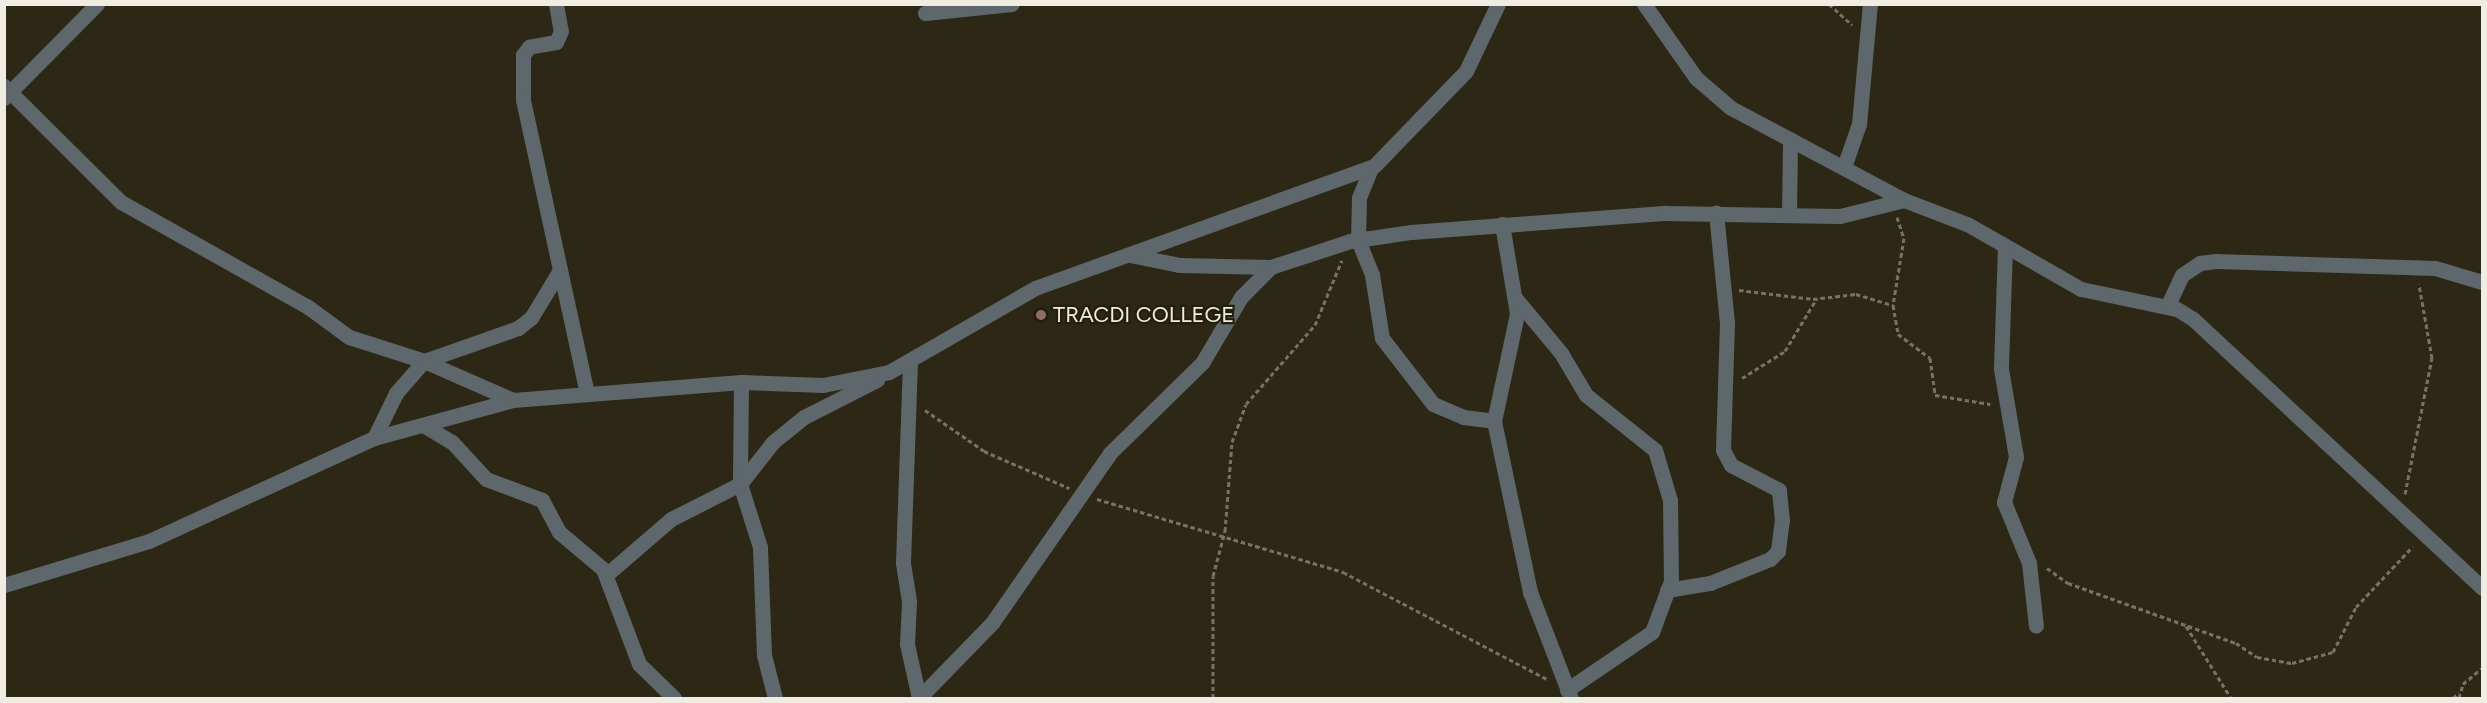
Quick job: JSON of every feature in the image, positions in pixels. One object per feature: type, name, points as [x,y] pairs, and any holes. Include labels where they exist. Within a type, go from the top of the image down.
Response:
[{"type":"street","points":[[97,4],[7,92],[121,202],[308,307],[349,337],[424,362],[513,400]]},
{"type":"street","points":[[556,4],[561,32],[556,42],[529,47],[523,55],[523,100],[587,393]]},
{"type":"street","points":[[925,13],[1012,4]]},
{"type":"street","points":[[1494,421],[1463,417],[1433,404],[1396,362],[1382,338],[1372,275],[1354,240],[1359,198],[1371,168],[1466,71],[1498,4]]},
{"type":"street","points":[[1644,4],[1703,86],[1790,139],[1844,167],[1897,202],[1967,224],[2081,289],[2166,307],[2217,339],[2422,536],[2482,588]]},
{"type":"street","points":[[1844,167],[1860,124],[1870,4]]},
{"type":"street","points":[[1789,215],[1790,139]]},
{"type":"street","points":[[606,575],[671,519],[740,484],[773,442],[804,417],[842,402],[889,372],[1035,288],[1371,168]]},
{"type":"street","points":[[1130,255],[1179,265],[1271,267],[1354,240],[1502,224],[1716,213],[1848,215],[1897,202]]},
{"type":"street","points":[[1667,590],[1710,582],[1770,559],[1778,551],[1782,494],[1726,459],[1724,288],[1716,213]]},
{"type":"street","points":[[1502,224],[1516,299],[1515,329],[1494,402],[1494,421],[1530,592],[1568,692],[1650,635],[1667,590],[1673,559],[1670,500],[1658,456],[1586,395],[1561,353],[1516,299]]},
{"type":"street","points":[[2005,246],[2004,403],[2016,457],[2004,502],[2025,553],[2036,626]]},
{"type":"street","points":[[2166,307],[2175,282],[2200,263],[2413,268],[2482,282]]},
{"type":"street","points":[[919,698],[992,623],[1117,445],[1202,363],[1241,297],[1271,267]]},
{"type":"street","points":[[374,438],[396,393],[424,362],[518,328],[531,318],[560,270]]},
{"type":"street","points":[[909,362],[903,563],[909,602],[906,644],[919,698]]},
{"type":"street","points":[[4,585],[149,541],[374,438],[425,426],[513,400],[741,382],[823,385],[889,372]]},
{"type":"street","points":[[741,382],[740,484],[760,547],[764,655],[775,699]]},
{"type":"street","points":[[425,426],[452,442],[486,479],[542,500],[556,529],[606,575],[639,664],[674,699]]},
{"type":"path","points":[[1829,4],[1867,45]]},
{"type":"path","points":[[1897,202],[1904,238],[1893,305],[1901,339],[1918,345],[1930,358],[1935,395],[1961,404],[2004,403]]},
{"type":"path","points":[[1212,699],[1213,576],[1225,534],[1232,442],[1246,404],[1315,324],[1354,240]]},
{"type":"path","points":[[2400,513],[2432,358],[2430,322],[2413,268]]},
{"type":"path","points":[[1724,288],[1817,298],[1856,294],[1893,305]]},
{"type":"path","points":[[1727,396],[1741,379],[1785,351],[1817,298]]},
{"type":"path","points":[[908,395],[984,451],[1083,493],[1225,534],[1343,572],[1568,692]]},
{"type":"path","points":[[2025,553],[2068,583],[2272,661],[2324,658],[2339,644],[2347,621],[2366,594],[2422,536]]},
{"type":"path","points":[[2185,626],[2231,699]]},
{"type":"path","points":[[2453,699],[2482,668]]},
{"type":"path","points":[[2459,693],[2459,699]]},
{"type":"place","name":"TRACDI COLLEGE","points":[[1041,315]]}]
